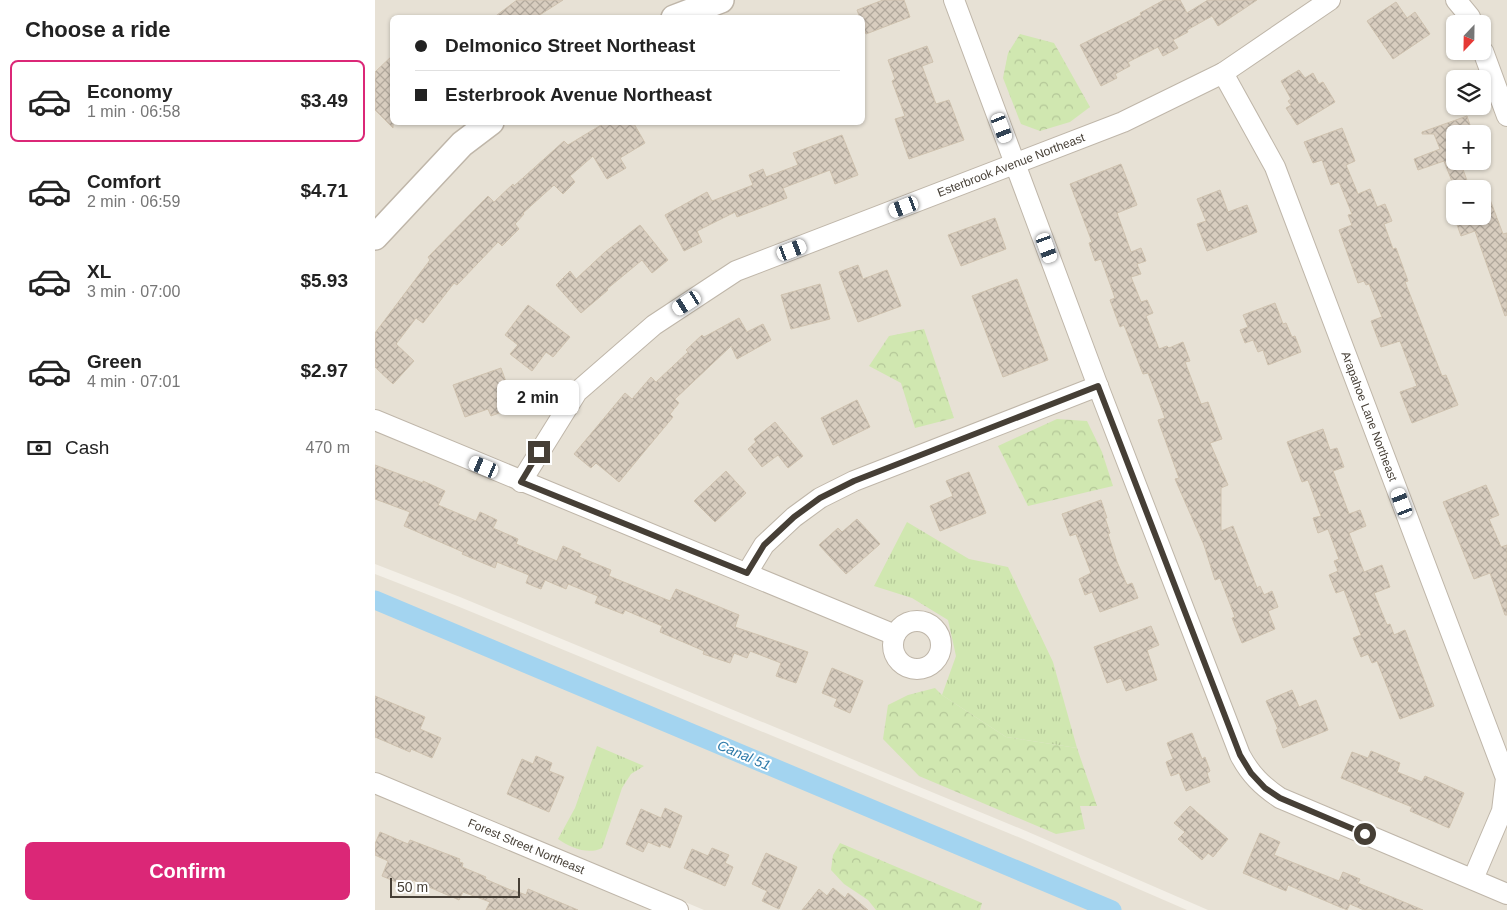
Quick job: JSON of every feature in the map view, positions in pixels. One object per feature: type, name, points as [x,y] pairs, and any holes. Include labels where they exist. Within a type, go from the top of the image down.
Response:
[{"type":"street","points":[[682,15],[721,0]]},
{"type":"street","points":[[954,0],[1098,386],[1240,755],[1251,773],[1265,788],[1280,798],[1507,894]]},
{"type":"street","name":"Esterbrook Avenue Northeast","points":[[521,482],[577,392],[654,324],[727,277],[745,268],[1123,122],[1223,73],[1330,0]]},
{"type":"street","points":[[1456,0],[1468,15]]},
{"type":"street","points":[[1486,60],[1507,116]]},
{"type":"street","name":"Arapahoe Lane Northeast","points":[[1223,73],[1275,167],[1506,778],[1502,811],[1473,879]]},
{"type":"street","points":[[375,237],[386,223],[462,144],[487,125]]},
{"type":"street","points":[[747,573],[764,545],[794,517],[820,498],[854,481],[1098,386]]},
{"type":"street","points":[[375,420],[521,482],[895,635]]},
{"type":"street","name":"Forest Street Northeast","points":[[375,782],[678,910]]},
{"type":"shaded area","points":[[375,0],[1507,0],[1507,910],[1208,910],[1026,831],[460,597],[375,564]]},
{"type":"shaded area","points":[[375,574],[1023,839],[1187,910],[704,910],[375,772]]},
{"type":"shaded area","points":[[375,794],[652,910],[375,910]]},
{"type":"green space","points":[[1020,34],[1054,43],[1090,107],[1070,122],[1040,131],[1021,124],[1003,78],[1008,53]]},
{"type":"green space","points":[[924,329],[954,418],[915,428],[901,383],[869,366],[889,336]]},
{"type":"green space","points":[[1057,419],[1087,421],[1102,452],[1113,486],[1028,506],[998,446]]},
{"type":"green space","points":[[907,522],[969,559],[1008,567],[1053,662],[1077,748],[1006,737],[942,695],[956,656],[948,620],[912,598],[874,586]]},
{"type":"green space","points":[[935,688],[942,695],[1006,737],[1077,748],[1097,806],[1080,806],[1085,829],[1056,834],[919,776],[883,739],[888,705],[908,695]]},
{"type":"green space","points":[[597,746],[644,766],[631,774],[622,788],[602,848],[586,851],[574,848],[558,839],[575,808]]},
{"type":"green space","points":[[840,843],[982,903],[980,910],[876,910],[868,900],[844,884],[831,870],[833,855]]},
{"type":"building","points":[[517,0],[563,0],[540,15],[497,15]]},
{"type":"building","points":[[883,0],[904,0],[910,17],[866,34],[865,15],[859,15],[857,10]]},
{"type":"building","points":[[1164,0],[1180,0],[1187,13],[1208,0],[1257,0],[1218,26],[1212,16],[1187,30],[1188,32],[1173,40],[1178,48],[1163,56],[1158,47],[1128,62],[1130,66],[1115,74],[1117,78],[1101,86],[1080,45],[1141,15],[1140,13]]},
{"type":"building","points":[[1396,2],[1407,18],[1415,12],[1430,34],[1393,59],[1367,21]]},
{"type":"building","points":[[927,46],[933,62],[922,66],[936,104],[949,100],[964,140],[909,159],[895,119],[905,116],[892,81],[895,79],[888,60]]},
{"type":"building","points":[[390,58],[390,125],[375,110],[375,72]]},
{"type":"building","points":[[1299,70],[1305,78],[1313,73],[1319,84],[1323,82],[1335,102],[1297,125],[1286,108],[1291,105],[1288,101],[1291,99],[1281,81]]},
{"type":"building","points":[[1467,116],[1470,125],[1446,125],[1446,166],[1444,161],[1418,170],[1414,159],[1440,149],[1434,134],[1422,134],[1422,132]]},
{"type":"building","points":[[601,125],[635,125],[645,143],[620,158],[626,168],[607,179],[593,156],[570,176],[575,182],[563,194],[554,185],[523,213],[515,224],[519,229],[502,246],[498,242],[457,285],[454,283],[423,323],[416,318],[396,344],[414,361],[393,384],[375,367],[375,333],[430,260],[428,257],[488,196],[494,202],[564,141],[568,145]]},
{"type":"building","points":[[1342,128],[1355,161],[1346,165],[1358,194],[1370,189],[1377,207],[1385,204],[1392,221],[1384,224],[1393,249],[1396,248],[1408,281],[1405,282],[1442,376],[1446,375],[1458,405],[1412,423],[1400,392],[1417,386],[1400,341],[1381,347],[1371,321],[1382,317],[1369,284],[1366,285],[1364,281],[1358,283],[1339,230],[1352,225],[1348,215],[1352,214],[1339,182],[1331,185],[1322,160],[1313,163],[1304,142]]},
{"type":"building","points":[[842,135],[858,175],[835,184],[830,170],[783,188],[787,198],[737,217],[735,212],[697,231],[702,242],[684,251],[665,215],[707,192],[712,201],[753,185],[749,175],[763,169],[766,177],[798,165],[793,153]]},
{"type":"building","points":[[1121,164],[1137,205],[1117,213],[1131,252],[1141,248],[1146,261],[1137,264],[1141,274],[1131,277],[1141,302],[1147,300],[1153,313],[1146,316],[1159,349],[1167,346],[1169,348],[1183,342],[1190,361],[1185,362],[1201,404],[1208,402],[1222,439],[1210,443],[1228,485],[1221,488],[1221,531],[1233,526],[1257,588],[1260,586],[1264,595],[1272,591],[1278,607],[1268,611],[1275,629],[1242,643],[1232,618],[1235,617],[1220,578],[1215,580],[1204,545],[1175,479],[1179,478],[1158,420],[1165,418],[1148,373],[1143,374],[1124,325],[1120,327],[1110,300],[1115,298],[1101,259],[1095,261],[1089,243],[1092,242],[1070,184]]},
{"type":"building","points":[[1448,170],[1463,170],[1467,180],[1451,180]]},
{"type":"building","points":[[1220,190],[1228,212],[1247,205],[1257,232],[1207,251],[1197,224],[1206,221],[1197,199]]},
{"type":"building","points":[[1491,202],[1503,234],[1507,233],[1507,315],[1505,316],[1475,231],[1461,236],[1457,225],[1491,225]]},
{"type":"building","points":[[995,218],[1006,249],[961,266],[948,235]]},
{"type":"building","points":[[640,225],[668,260],[652,273],[642,260],[581,313],[556,285],[570,271],[576,279],[605,252]]},
{"type":"building","points":[[858,265],[863,279],[887,270],[901,306],[858,322],[839,272]]},
{"type":"building","points":[[1017,279],[1048,360],[1003,377],[972,296]]},
{"type":"building","points":[[820,284],[830,319],[791,329],[781,295]]},
{"type":"building","points":[[1275,303],[1283,324],[1286,323],[1292,337],[1295,336],[1301,352],[1268,365],[1263,350],[1258,352],[1253,340],[1245,343],[1240,330],[1248,327],[1243,315]]},
{"type":"building","points":[[528,305],[570,337],[553,357],[546,352],[532,371],[510,354],[518,345],[505,335]]},
{"type":"building","points":[[739,318],[747,332],[763,324],[771,340],[737,359],[731,346],[675,399],[679,403],[670,414],[673,417],[619,482],[596,463],[591,468],[574,454],[625,393],[632,399],[651,377],[656,382],[688,352],[686,350],[702,335],[704,337]]},
{"type":"building","points":[[501,368],[515,407],[491,416],[488,409],[465,417],[453,385]]},
{"type":"building","points":[[857,400],[870,427],[833,445],[821,418]]},
{"type":"building","points":[[775,422],[803,456],[788,468],[778,455],[762,467],[748,449],[756,442],[754,439]]},
{"type":"building","points":[[1323,429],[1330,450],[1337,448],[1344,467],[1333,471],[1349,514],[1360,510],[1366,526],[1349,533],[1364,572],[1382,565],[1390,587],[1374,593],[1387,625],[1390,624],[1394,635],[1405,630],[1434,706],[1400,719],[1377,661],[1372,663],[1368,654],[1361,657],[1353,638],[1361,635],[1344,590],[1336,593],[1329,575],[1338,571],[1334,561],[1339,559],[1328,529],[1318,533],[1313,518],[1321,516],[1308,480],[1302,482],[1287,442]]},
{"type":"building","points":[[375,465],[423,483],[423,481],[445,491],[438,505],[476,521],[480,512],[497,520],[493,528],[518,539],[516,544],[557,561],[563,546],[581,554],[579,557],[611,570],[609,576],[670,601],[676,589],[739,615],[735,627],[808,652],[796,683],[776,676],[781,663],[750,651],[747,658],[734,653],[730,663],[703,654],[704,651],[660,632],[662,626],[625,610],[623,614],[595,603],[598,596],[568,584],[566,589],[545,580],[541,589],[526,583],[529,575],[497,562],[495,568],[404,526],[410,512],[375,499]]},
{"type":"building","points":[[726,471],[746,493],[715,522],[694,501]]},
{"type":"building","points":[[969,472],[986,513],[940,531],[930,506],[953,496],[946,481]]},
{"type":"building","points":[[1486,485],[1499,515],[1489,519],[1501,547],[1507,545],[1507,615],[1505,615],[1490,573],[1474,579],[1443,502]]},
{"type":"building","points":[[1101,500],[1107,518],[1105,518],[1110,533],[1108,534],[1117,562],[1127,585],[1132,583],[1138,598],[1100,612],[1092,592],[1085,595],[1079,579],[1091,573],[1076,534],[1070,536],[1062,514]]},
{"type":"building","points":[[857,519],[880,544],[846,574],[819,545],[838,528],[842,532]]},
{"type":"building","points":[[1151,626],[1159,645],[1147,650],[1157,680],[1126,691],[1121,678],[1107,683],[1094,647]]},
{"type":"building","points":[[832,668],[863,681],[850,713],[834,706],[837,699],[822,693]]},
{"type":"building","points":[[1292,690],[1299,707],[1316,700],[1328,730],[1283,748],[1276,730],[1278,729],[1266,701]]},
{"type":"building","points":[[375,696],[425,717],[420,729],[441,738],[432,758],[411,749],[410,752],[375,737]]},
{"type":"building","points":[[1192,733],[1202,759],[1205,757],[1210,771],[1207,773],[1210,782],[1186,791],[1179,773],[1171,776],[1166,762],[1173,759],[1167,743]]},
{"type":"building","points":[[1371,751],[1400,763],[1397,772],[1422,782],[1425,776],[1464,793],[1449,828],[1410,811],[1412,807],[1341,778],[1352,752],[1368,758]]},
{"type":"building","points":[[536,756],[552,763],[549,771],[564,777],[549,812],[507,794],[522,759],[533,764]]},
{"type":"building","points":[[1190,806],[1228,839],[1213,857],[1208,853],[1202,860],[1178,839],[1185,832],[1174,823]]},
{"type":"building","points":[[665,808],[682,816],[670,848],[661,844],[660,847],[648,842],[643,852],[626,844],[641,809],[661,818]]},
{"type":"building","points":[[380,832],[408,844],[410,840],[460,859],[459,862],[463,863],[462,867],[513,891],[526,895],[528,889],[578,910],[486,910],[490,902],[463,892],[459,900],[413,880],[410,888],[382,876],[388,861],[375,855],[375,844]]},
{"type":"building","points":[[1260,833],[1280,842],[1274,855],[1339,881],[1343,872],[1360,879],[1358,883],[1423,910],[1364,910],[1350,904],[1347,910],[1288,885],[1286,891],[1243,873]]},
{"type":"building","points":[[712,848],[729,855],[725,863],[733,867],[725,886],[684,868],[692,849],[708,856]]},
{"type":"building","points":[[766,853],[797,867],[779,909],[762,901],[767,891],[752,884]]},
{"type":"building","points":[[833,888],[845,898],[848,893],[868,910],[802,910],[819,889],[827,896]]},
{"type":"waterway","name":"Canal 51","points":[[375,600],[1112,910]]},
{"type":"route","points":[[539,452],[521,482],[747,573],[764,545],[794,517],[820,498],[854,481],[1098,386],[1240,755],[1251,773],[1265,788],[1280,798],[1365,834]]}]
